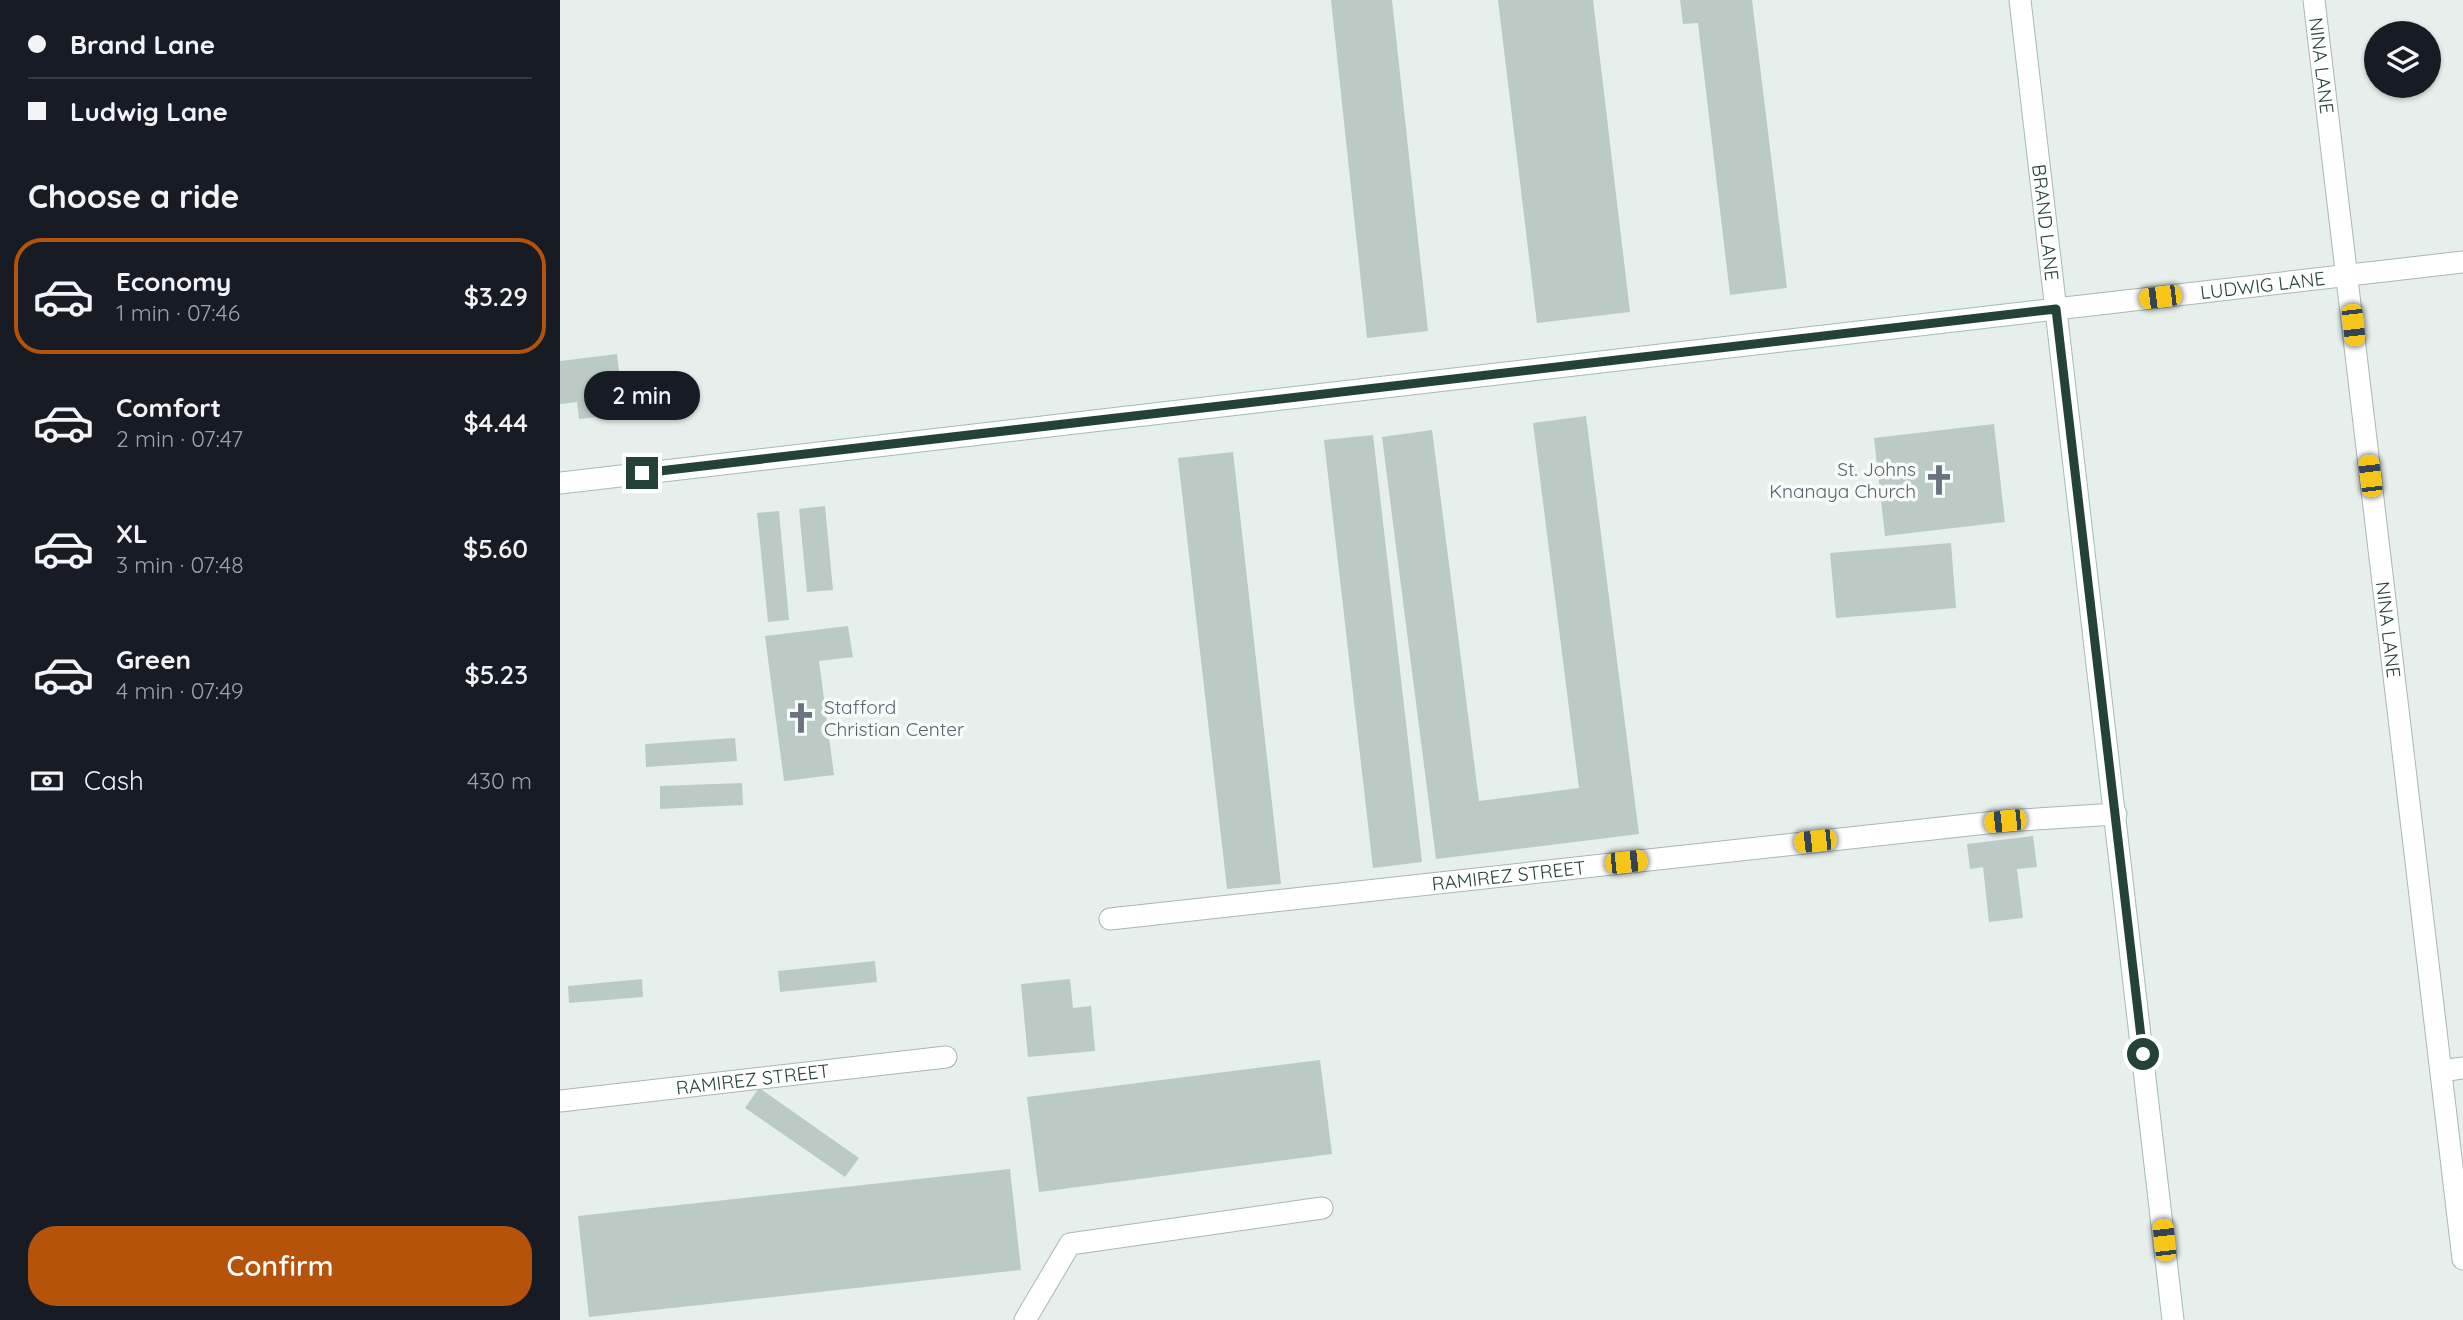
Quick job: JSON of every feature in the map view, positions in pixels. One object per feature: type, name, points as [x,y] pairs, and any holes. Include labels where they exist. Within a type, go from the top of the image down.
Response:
[{"type":"street","name":"BRAND LANE","points":[[2020,0],[2173,1320]]},
{"type":"street","name":"NINA LANE","points":[[2314,0],[2463,1259]]},
{"type":"street","name":"LUDWIG LANE","points":[[560,483],[2463,261]]},
{"type":"street","name":"RAMIREZ STREET","points":[[1110,919],[2005,821],[2116,814]]},
{"type":"street","name":"RAMIREZ STREET","points":[[560,1101],[946,1057]]},
{"type":"street","points":[[2441,1071],[2463,1068]]},
{"type":"street","points":[[1025,1320],[1070,1244],[1322,1208]]},
{"type":"building","points":[[1331,0],[1392,0],[1428,331],[1367,338]]},
{"type":"building","points":[[1498,0],[1593,0],[1630,312],[1537,323]]},
{"type":"building","points":[[1680,0],[1752,0],[1787,288],[1730,295],[1698,23],[1683,24]]},
{"type":"building","points":[[617,354],[624,414],[579,419],[577,402],[560,404],[560,361]]},
{"type":"building","points":[[1586,416],[1639,834],[1436,859],[1382,437],[1432,430],[1479,801],[1579,788],[1533,423]]},
{"type":"building","name":"St. Johns Knanaya Church","points":[[1994,424],[2005,522],[1885,536],[1874,438]]},
{"type":"building","points":[[1373,435],[1422,862],[1373,868],[1324,440]]},
{"type":"building","points":[[1233,452],[1281,884],[1227,889],[1178,458]]},
{"type":"building","points":[[825,506],[833,590],[807,592],[799,509]]},
{"type":"building","points":[[779,511],[789,620],[768,622],[757,513]]},
{"type":"building","points":[[1951,543],[1956,608],[1836,618],[1830,553]]},
{"type":"building","name":"Stafford Christian Center","points":[[848,626],[853,657],[819,661],[834,775],[784,781],[765,636]]},
{"type":"building","points":[[735,738],[737,761],[646,767],[645,744]]},
{"type":"building","points":[[742,783],[743,805],[660,809],[660,786]]},
{"type":"building","points":[[2033,836],[2037,867],[2017,869],[2023,918],[1989,922],[1983,867],[1970,869],[1967,844]]},
{"type":"building","points":[[875,961],[877,982],[780,992],[778,971]]},
{"type":"building","points":[[642,979],[643,997],[569,1003],[568,986]]},
{"type":"building","points":[[1070,979],[1073,1008],[1091,1006],[1095,1051],[1028,1057],[1021,984]]},
{"type":"building","points":[[1320,1060],[1332,1154],[1039,1192],[1027,1097]]},
{"type":"building","points":[[759,1088],[859,1158],[845,1177],[745,1108]]},
{"type":"building","points":[[1010,1169],[1021,1270],[589,1317],[578,1216]]},
{"type":"place","name":"St. Johns Knanaya Church","points":[[1939,480]]},
{"type":"place","name":"Stafford Christian Center","points":[[801,718]]},
{"type":"route","points":[[642,473],[2056,309],[2143,1054]]}]
